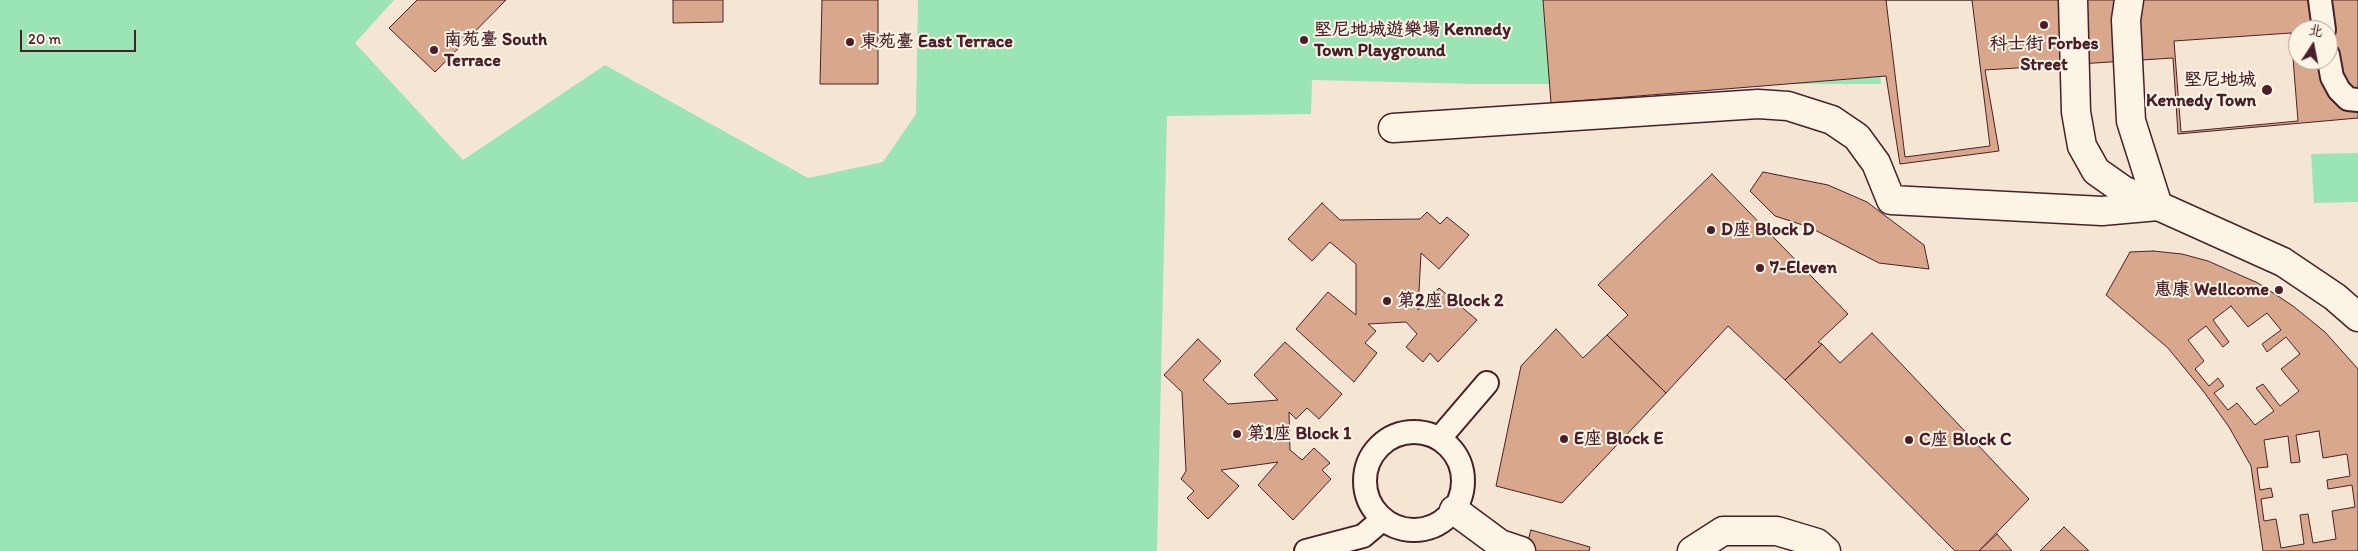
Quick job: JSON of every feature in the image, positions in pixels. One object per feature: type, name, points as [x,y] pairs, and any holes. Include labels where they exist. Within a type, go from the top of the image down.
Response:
[{"type":"street","points":[[2073,0],[2074,75],[2082,146],[2096,171],[2123,190],[2283,262],[2335,297],[2358,317]]},
{"type":"street","points":[[2129,0],[2126,30],[2131,121],[2158,206]]},
{"type":"street","points":[[1393,128],[1758,104],[1788,106],[1832,120],[1857,138],[1876,163],[1890,200],[2102,211],[2158,206]]},
{"type":"street","points":[[1454,510],[1500,544],[1521,551]]},
{"type":"street","points":[[1692,551],[1723,531],[1777,531],[1817,543],[1826,551]]},
{"type":"lane","points":[[2320,0],[2323,20]]},
{"type":"lane","points":[[2331,70],[2338,90],[2348,99],[2358,100]]},
{"type":"lane","points":[[1439,439],[1487,383]]},
{"type":"lane","points":[[1408,432],[1424,433],[1439,439],[1452,449],[1460,463],[1464,480],[1461,495],[1454,510],[1443,521],[1428,528],[1412,530],[1396,527],[1383,519],[1372,507],[1366,492],[1365,475],[1369,460],[1379,447],[1392,437],[1400,434],[1408,432]]},
{"type":"lane","points":[[1306,551],[1363,536],[1383,519]]},
{"type":"green space","points":[[0,0],[394,0],[355,43],[463,160],[605,65],[808,178],[883,162],[916,114],[918,0],[1874,0],[1881,84],[1475,84],[1312,80],[1311,114],[1167,116],[1157,551],[0,551]]},
{"type":"green space","points":[[2358,153],[2358,202],[2314,203],[2311,154]]},
{"type":"building","name":"南苑臺 South Terrace","points":[[417,0],[506,0],[435,72],[389,28]]},
{"type":"building","points":[[673,0],[723,0],[723,22],[673,23]]},
{"type":"building","name":"東苑臺 East Terrace","points":[[822,0],[878,0],[878,84],[820,84]]},
{"type":"building","name":"堅尼地城 Kennedy Town","points":[[1543,0],[2358,0],[2358,118],[2178,134],[2173,58],[1985,70],[1999,151],[1900,164],[1886,76],[1551,103]]},
{"type":"building","points":[[1886,0],[1972,0],[1990,146],[1905,157]]},
{"type":"building","points":[[2288,33],[2288,70],[2294,70],[2298,121],[2181,132],[2174,41]]},
{"type":"building","points":[[1763,172],[1828,185],[1867,202],[1924,245],[1929,269],[1879,263],[1809,227],[1775,216],[1750,191]]},
{"type":"building","name":"D座 Block D","points":[[1712,174],[1848,314],[1818,342],[1822,344],[1785,380],[1728,326],[1666,393],[1607,335],[1628,315],[1598,285]]},
{"type":"building","name":"第2座 Block 2","points":[[1322,203],[1340,220],[1420,219],[1427,212],[1440,224],[1447,217],[1469,235],[1439,269],[1421,253],[1418,310],[1439,288],[1477,320],[1438,362],[1430,353],[1423,362],[1406,347],[1417,334],[1406,322],[1368,324],[1376,331],[1365,343],[1377,353],[1354,382],[1296,329],[1328,292],[1356,315],[1356,264],[1330,242],[1312,261],[1288,239]]},
{"type":"building","points":[[2153,251],[2182,254],[2208,261],[2258,283],[2293,306],[2325,332],[2358,369],[2358,551],[2263,551],[2251,466],[2229,427],[2204,392],[2168,348],[2106,295],[2130,252]]},
{"type":"building","points":[[2231,306],[2248,327],[2267,313],[2281,330],[2262,344],[2267,352],[2286,337],[2300,354],[2281,369],[2299,391],[2280,406],[2263,384],[2256,388],[2274,411],[2255,425],[2237,403],[2228,410],[2214,393],[2224,386],[2218,378],[2209,386],[2195,369],[2204,361],[2188,340],[2206,326],[2223,347],[2229,342],[2213,320]]},
{"type":"building","name":"E座 Block E","points":[[1556,329],[1583,358],[1607,335],[1666,393],[1562,503],[1496,486],[1521,366]]},
{"type":"building","name":"C座 Block C","points":[[1872,333],[2029,499],[1979,551],[1955,551],[1785,380],[1822,344],[1840,363]]},
{"type":"building","name":"第1座 Block 1","points":[[1198,339],[1221,361],[1203,380],[1228,404],[1278,400],[1254,375],[1285,342],[1342,394],[1319,419],[1307,408],[1296,419],[1289,412],[1290,450],[1302,460],[1314,448],[1330,463],[1322,470],[1331,479],[1293,520],[1258,485],[1278,462],[1221,470],[1239,486],[1208,519],[1187,498],[1194,491],[1181,479],[1186,471],[1182,392],[1164,375]]},
{"type":"building","points":[[2319,431],[2323,458],[2347,454],[2350,476],[2327,480],[2328,489],[2352,485],[2355,507],[2332,511],[2336,539],[2313,543],[2308,514],[2300,515],[2304,544],[2281,548],[2276,519],[2264,521],[2261,499],[2273,497],[2271,488],[2260,490],[2257,468],[2268,467],[2264,440],[2288,436],[2291,463],[2300,462],[2296,435]]},
{"type":"building","points":[[2064,527],[2089,551],[2040,551]]},
{"type":"building","points":[[1531,530],[1590,547],[1589,551],[1525,551]]},
{"type":"building","points":[[1997,534],[2012,551],[1979,551]]},
{"type":"place","name":"科士街 Forbes Street","points":[[2044,25]]},
{"type":"place","name":"堅尼地城遊樂場 Kennedy Town Playground","points":[[1304,40]]},
{"type":"place","name":"東苑臺 East Terrace","points":[[850,42]]},
{"type":"place","name":"南苑臺 South Terrace","points":[[434,50]]},
{"type":"place","name":"堅尼地城 Kennedy Town","points":[[2267,90]]},
{"type":"place","name":"D座 Block D","points":[[1711,230]]},
{"type":"place","name":"7-Eleven","points":[[1760,268]]},
{"type":"place","name":"惠康 Wellcome","points":[[2279,290]]},
{"type":"place","name":"第2座 Block 2","points":[[1387,301]]},
{"type":"place","name":"第1座 Block 1","points":[[1237,434]]},
{"type":"place","name":"E座 Block E","points":[[1564,439]]},
{"type":"place","name":"C座 Block C","points":[[1909,440]]}]
